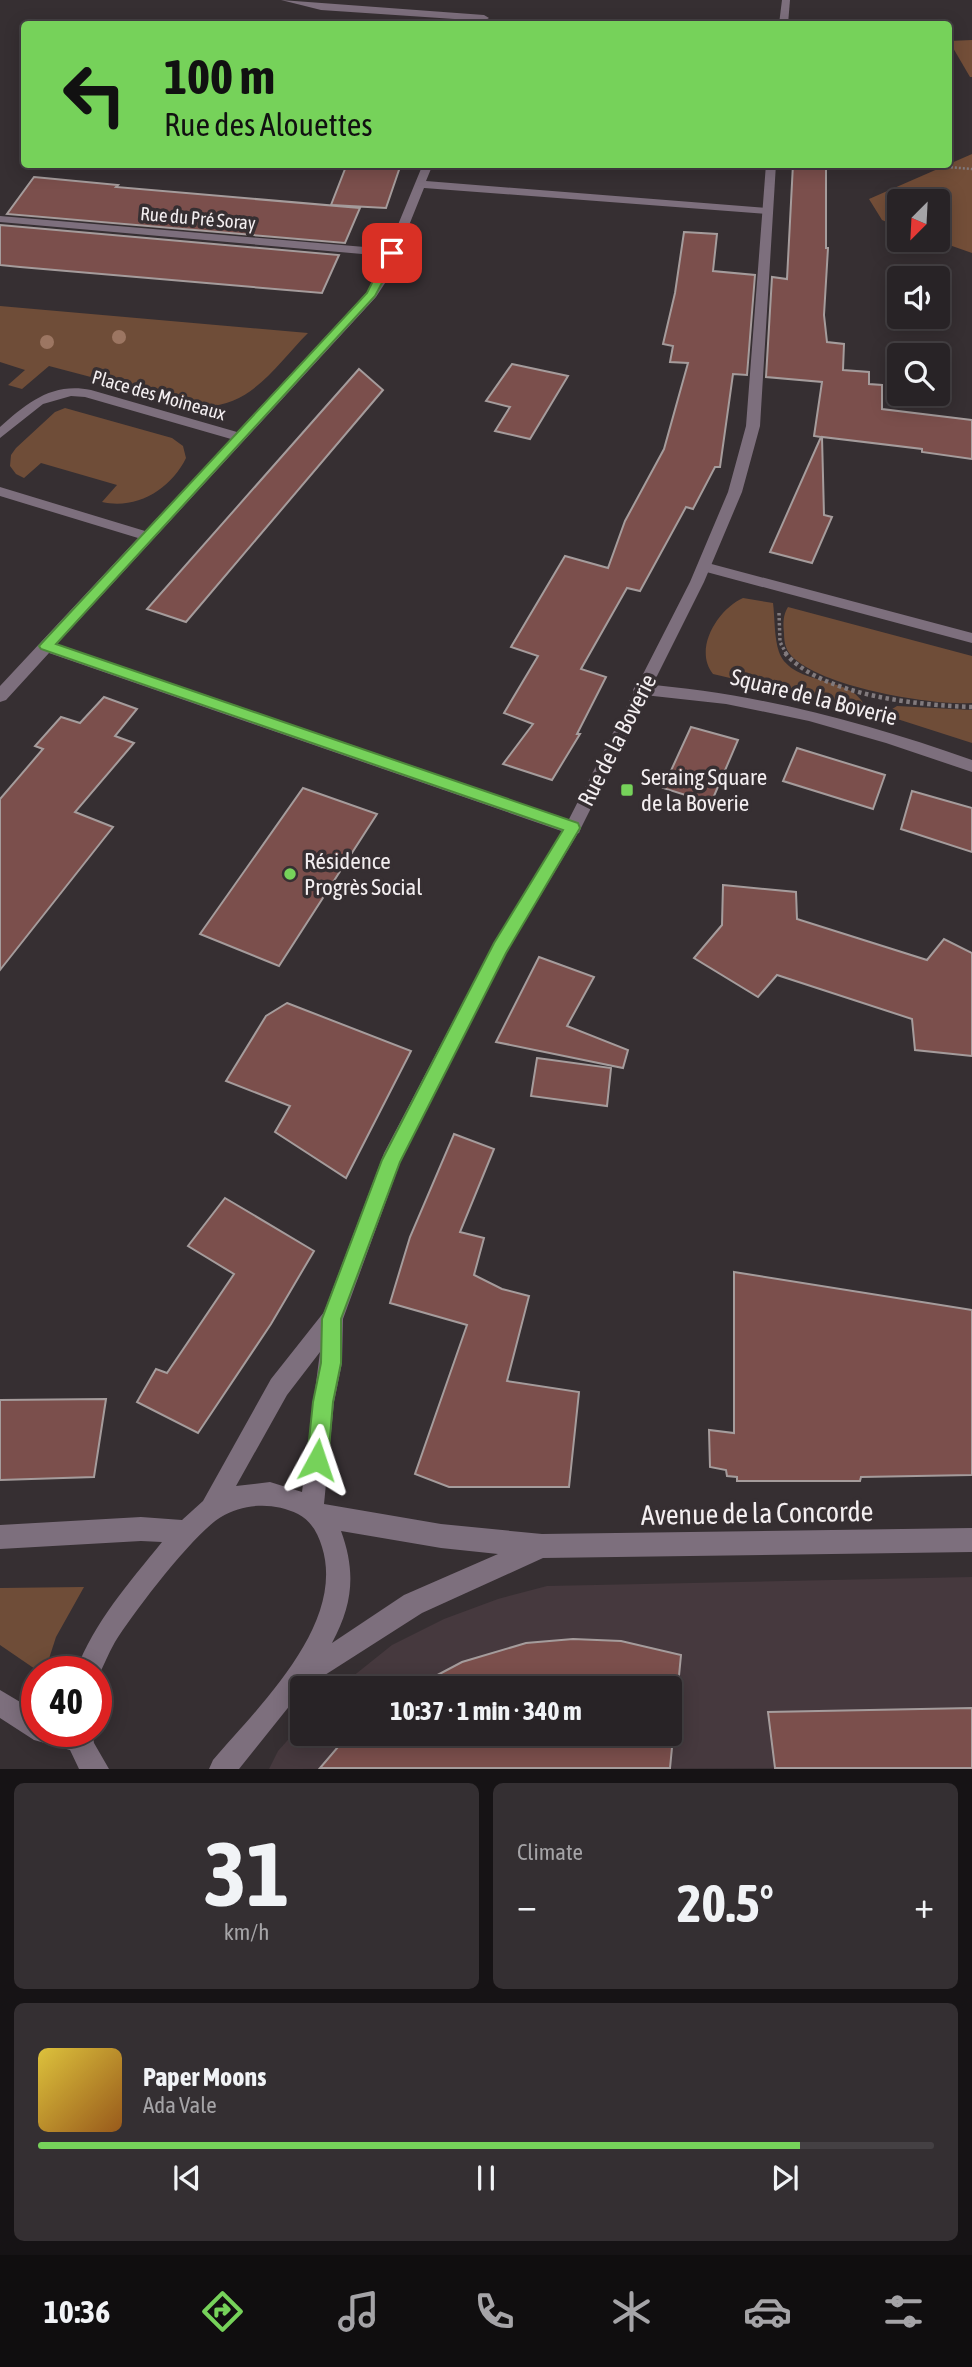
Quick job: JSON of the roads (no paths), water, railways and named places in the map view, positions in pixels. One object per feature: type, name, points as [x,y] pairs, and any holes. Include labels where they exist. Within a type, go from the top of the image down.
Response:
[{"type":"street","points":[[285,0],[321,7],[485,17]]},
{"type":"street","points":[[784,21],[786,0]]},
{"type":"street","points":[[0,696],[372,294],[392,253],[426,168]]},
{"type":"street","name":"Rue de la Boverie","points":[[95,1656],[106,1634],[186,1532],[211,1508],[279,1387],[332,1319],[391,1160],[500,948],[573,828],[704,567],[735,492],[753,426],[771,168]]},
{"type":"street","points":[[420,184],[767,211]]},
{"type":"street","name":"Rue du Pré Soray","points":[[0,219],[392,253]]},
{"type":"street","name":"Place des Moineaux","points":[[0,435],[45,396],[62,391],[86,393],[239,437]]},
{"type":"street","points":[[0,491],[147,536]]},
{"type":"street","points":[[704,567],[972,638]]},
{"type":"street","points":[[46,646],[573,828]]},
{"type":"street","name":"Square de la Boverie","points":[[641,690],[702,694],[825,719],[867,730],[972,766]]},
{"type":"street","name":"Rue de la Boverie","points":[[211,1508],[236,1497],[265,1492],[295,1500],[316,1512],[323,1402],[331,1363],[332,1319]]},
{"type":"street","points":[[222,1769],[314,1651],[334,1613],[342,1568],[338,1549],[316,1512]]},
{"type":"street","name":"Avenue de la Concorde","points":[[316,1512],[441,1536],[542,1546],[972,1540]]},
{"type":"street","points":[[0,1537],[141,1529],[186,1532]]},
{"type":"street","name":"Avenue de la Concorde","points":[[288,1687],[331,1655],[413,1604],[542,1546]]},
{"type":"street","points":[[0,1703],[21,1717]]},
{"type":"place","name":"Seraing Square de la Boverie","points":[[627,790]]},
{"type":"place","name":"Résidence Progrès Social","points":[[290,874]]}]
